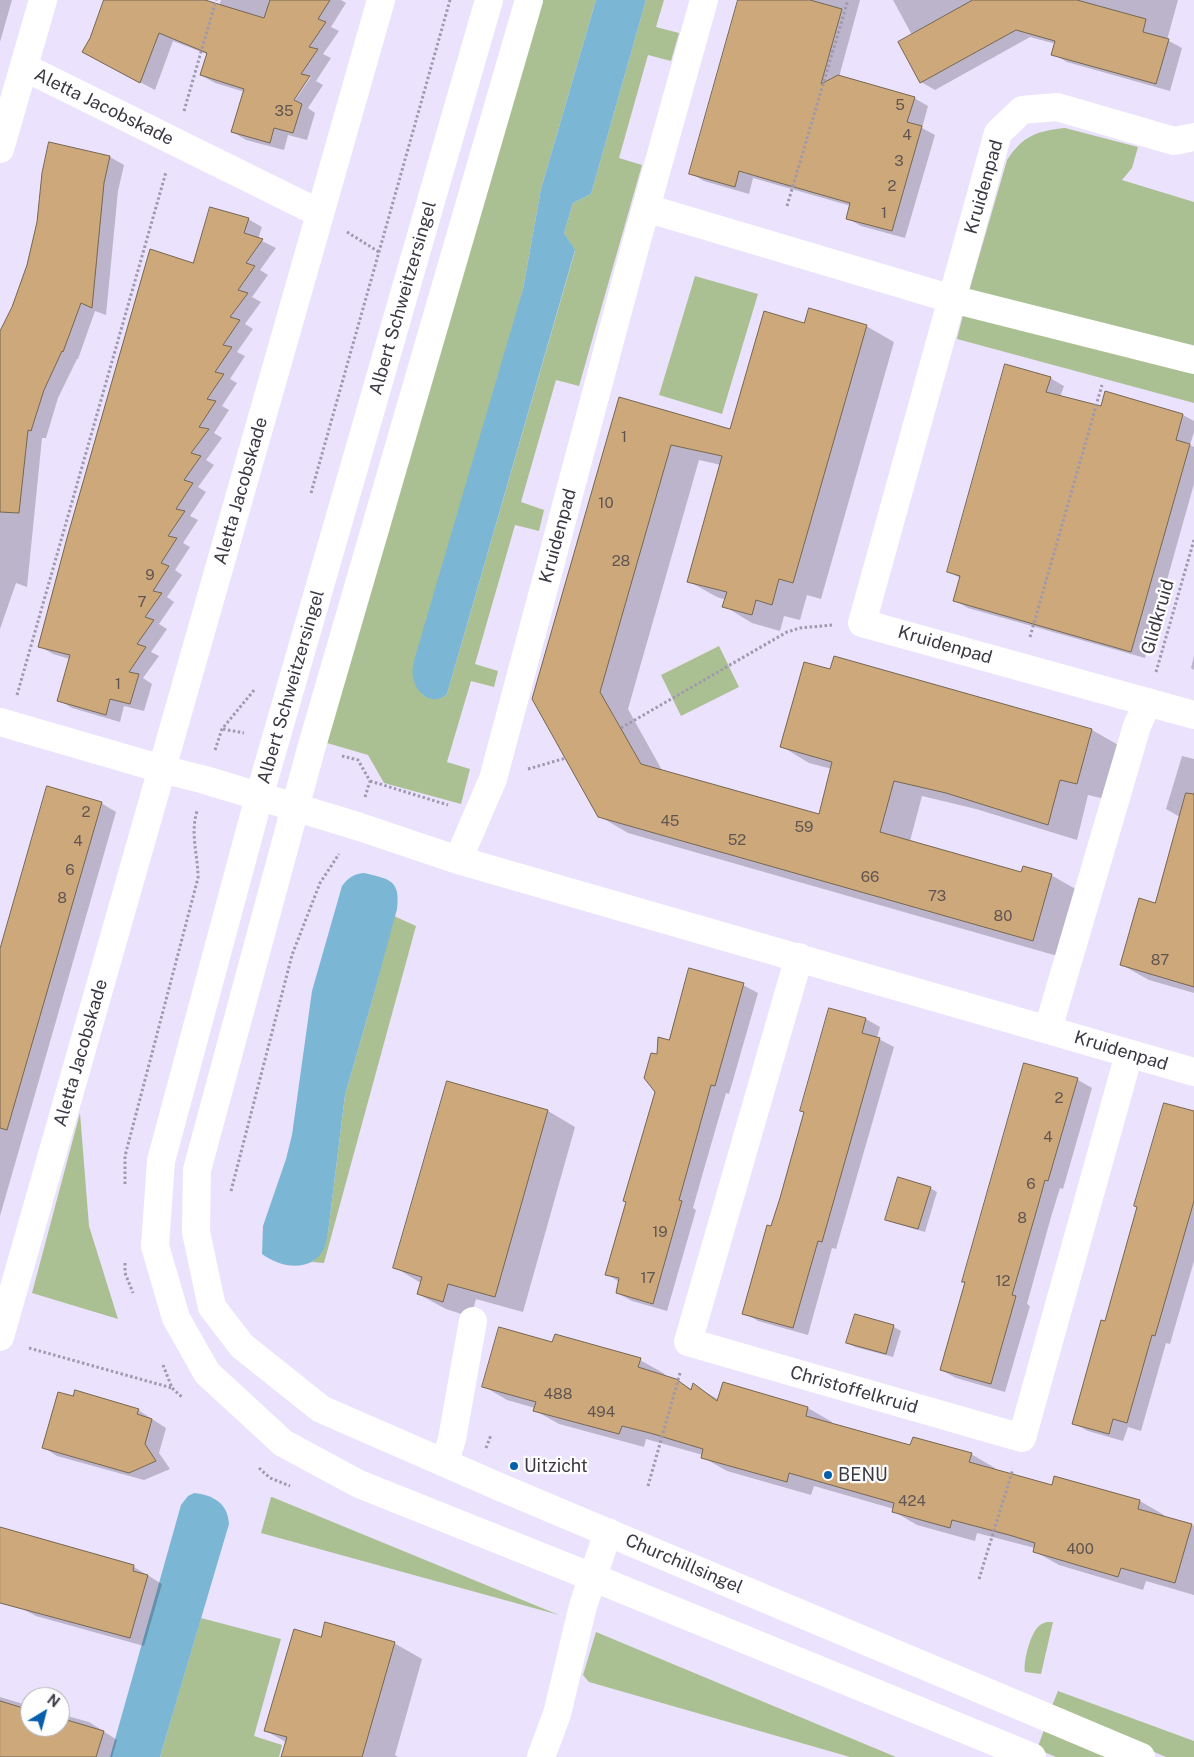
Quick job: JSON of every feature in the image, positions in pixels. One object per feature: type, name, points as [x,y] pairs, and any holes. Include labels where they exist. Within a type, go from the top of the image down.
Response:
[{"type":"street","name":"Aletta Jacobskade","points":[[0,149],[43,0]]},
{"type":"street","name":"Aletta Jacobskade","points":[[0,1336],[381,0]]},
{"type":"street","name":"Albert Schweitzersingel","points":[[489,0],[259,797],[162,1161],[155,1246],[176,1318],[207,1373],[283,1444],[359,1484],[592,1577]]},
{"type":"street","name":"Albert Schweitzersingel","points":[[242,1346],[212,1307],[196,1232],[197,1170],[295,808],[530,0]]},
{"type":"street","name":"Kruidenpad","points":[[458,860],[492,779],[704,0]]},
{"type":"street","name":"Aletta Jacobskade","points":[[24,67],[319,214]]},
{"type":"street","name":"Kruidenpad","points":[[1194,137],[1174,141],[1057,107],[1022,110],[998,133],[862,622],[1194,716]]},
{"type":"street","points":[[646,208],[952,299],[1194,360]]},
{"type":"street","points":[[1048,1029],[1137,726],[1148,702]]},
{"type":"street","points":[[4,723],[206,780],[295,808]]},
{"type":"street","name":"Kruidenpad","points":[[295,808],[357,826],[458,860],[1194,1072]]},
{"type":"street","points":[[688,1342],[799,957]]},
{"type":"street","points":[[1022,1438],[1129,1054]]},
{"type":"street","points":[[449,1451],[473,1321]]},
{"type":"street","name":"Christoffelkruid","points":[[688,1342],[1022,1438]]},
{"type":"street","name":"Churchillsingel","points":[[242,1346],[321,1409],[449,1451],[608,1532],[1141,1757]]},
{"type":"street","points":[[541,1757],[558,1714],[582,1606],[608,1532]]},
{"type":"street","points":[[592,1577],[986,1748],[1032,1757]]},
{"type":"street","points":[[986,1748],[1001,1697]]},
{"type":"path","points":[[4,723],[216,0]]},
{"type":"path","name":"Albert Schweitzersingel","points":[[309,500],[450,0]]},
{"type":"path","points":[[787,206],[848,0]]},
{"type":"path","points":[[1022,667],[1102,386]]},
{"type":"path","name":"Glidkruid","points":[[1148,702],[1194,540]]},
{"type":"path","points":[[621,728],[787,632],[800,628],[862,622]]},
{"type":"path","name":"Albert Schweitzersingel","points":[[206,780],[222,729],[255,690],[257,681]]},
{"type":"path","points":[[222,729],[276,739]]},
{"type":"path","points":[[312,749],[358,760],[370,782],[451,806]]},
{"type":"path","points":[[229,1198],[292,955],[320,883],[357,826],[370,782]]},
{"type":"path","points":[[648,1486],[688,1342]]},
{"type":"path","points":[[29,1348],[172,1388]]},
{"type":"path","points":[[449,1451],[483,1455],[491,1435]]},
{"type":"path","points":[[979,1579],[1022,1438]]},
{"type":"green space","points":[[539,0],[596,0],[541,189],[523,289],[422,694],[428,698],[438,699],[447,694],[575,251],[564,233],[573,203],[591,194],[646,0],[664,0],[656,27],[679,33],[671,61],[648,55],[619,158],[642,165],[579,386],[556,380],[521,502],[544,510],[539,531],[515,525],[475,664],[498,671],[494,687],[471,681],[447,762],[470,769],[461,804],[384,783],[368,755],[327,743]]},
{"type":"green space","points":[[1065,128],[1138,147],[1132,168],[1122,180],[1194,202],[1194,351],[969,291],[1007,160],[1019,145],[1031,136]]},
{"type":"green space","points":[[695,276],[758,294],[722,414],[659,395]]},
{"type":"green space","points":[[964,311],[1194,373],[1194,403],[957,339]]},
{"type":"green space","points":[[719,646],[739,687],[681,716],[661,675]]},
{"type":"green space","points":[[394,916],[416,926],[324,1263],[312,1262],[323,1249],[326,1242],[345,1095]]},
{"type":"green space","points":[[80,1113],[89,1226],[118,1319],[32,1293]]},
{"type":"green space","points":[[272,1497],[559,1615],[261,1533]]},
{"type":"green space","points":[[201,1618],[281,1639],[254,1736],[282,1745],[279,1757],[160,1757]]},
{"type":"green space","points":[[1053,1622],[1041,1674],[1025,1672],[1026,1656],[1034,1632],[1041,1624]]},
{"type":"green space","points":[[596,1632],[896,1757],[850,1757],[589,1682],[583,1675]]},
{"type":"green space","points":[[1058,1691],[1194,1741],[1194,1757],[1166,1757],[1051,1708]]},
{"type":"green space","points":[[1044,1730],[1110,1757],[1056,1757],[1037,1749]]},
{"type":"water","points":[[596,0],[646,0],[591,194],[573,203],[564,233],[575,250],[447,694],[437,699],[427,698],[419,691],[413,678],[412,672],[415,657],[523,289],[541,189]]},
{"type":"water","points":[[364,873],[386,879],[395,886],[398,899],[397,909],[345,1095],[328,1233],[324,1249],[312,1262],[304,1265],[287,1265],[262,1254],[263,1226],[286,1159],[292,1135],[312,991],[342,886],[351,877]]},
{"type":"water","points":[[194,1493],[218,1501],[226,1511],[229,1524],[160,1757],[110,1757],[181,1505],[188,1496]]},
{"type":"building","points":[[104,0],[205,0],[264,18],[270,0],[330,0],[318,19],[326,22],[309,47],[318,49],[301,74],[310,76],[294,100],[302,104],[293,133],[274,128],[270,143],[231,132],[244,89],[200,75],[207,53],[159,33],[140,83],[82,52],[90,38]]},
{"type":"building","points":[[738,0],[810,0],[842,9],[821,84],[838,75],[915,97],[907,122],[922,126],[892,231],[846,219],[850,203],[739,171],[735,187],[689,174]]},
{"type":"building","points":[[973,0],[1077,0],[1146,19],[1143,32],[1169,39],[1156,84],[1051,55],[1055,41],[1016,30],[920,83],[898,42]]},
{"type":"building","points":[[49,142],[110,156],[104,183],[92,308],[81,303],[63,352],[44,390],[31,431],[28,430],[19,513],[0,512],[0,331],[12,307],[27,265],[37,222],[42,173]]},
{"type":"building","points":[[210,207],[249,218],[244,233],[263,239],[246,263],[255,266],[238,290],[248,293],[230,317],[240,320],[223,345],[232,347],[215,372],[224,374],[207,399],[216,401],[199,427],[209,429],[191,453],[201,456],[184,480],[193,483],[176,509],[185,511],[168,536],[177,538],[161,563],[169,566],[153,591],[162,593],[145,617],[154,620],[137,644],[146,647],[129,672],[139,674],[130,704],[110,699],[106,715],[57,701],[70,655],[38,647],[67,538],[150,249],[193,263]]},
{"type":"building","points":[[809,308],[867,325],[793,583],[779,579],[772,605],[756,600],[752,615],[722,607],[727,592],[687,582],[722,456],[671,445],[600,692],[641,764],[819,814],[832,762],[780,747],[804,662],[830,669],[834,656],[1092,729],[1077,784],[1060,780],[1048,825],[946,793],[894,781],[880,832],[1021,872],[1023,866],[1052,874],[1033,941],[598,817],[532,699],[619,397],[730,429],[764,311],[804,323]]},
{"type":"building","points":[[1005,364],[1051,377],[1046,392],[1101,406],[1105,391],[1183,414],[1176,440],[1190,444],[1131,652],[953,601],[960,576],[947,572]]},
{"type":"building","points":[[47,786],[102,802],[7,1130],[0,1128],[0,949]]},
{"type":"building","points":[[1186,793],[1194,794],[1194,987],[1120,965],[1139,898],[1155,903]]},
{"type":"building","points":[[689,968],[744,983],[715,1086],[711,1085],[679,1200],[682,1201],[653,1304],[616,1293],[619,1278],[605,1275],[626,1202],[623,1201],[655,1092],[644,1078],[651,1053],[657,1054],[658,1037],[669,1040]]},
{"type":"building","points":[[829,1008],[866,1018],[862,1033],[880,1038],[822,1242],[818,1241],[793,1328],[742,1314],[767,1225],[771,1226],[780,1198],[804,1112],[800,1111]]},
{"type":"building","points":[[1024,1063],[1078,1078],[1048,1181],[1045,1180],[1012,1295],[1016,1296],[991,1384],[940,1370],[965,1282],[962,1282]]},
{"type":"building","points":[[447,1081],[548,1110],[495,1297],[448,1284],[443,1302],[417,1294],[422,1277],[393,1268]]},
{"type":"building","points":[[1164,1103],[1194,1111],[1194,1201],[1155,1336],[1152,1335],[1127,1423],[1113,1419],[1109,1434],[1072,1424],[1101,1320],[1105,1321],[1137,1207],[1134,1206]]},
{"type":"building","points":[[898,1177],[931,1187],[918,1229],[885,1220]]},
{"type":"building","points":[[855,1314],[894,1325],[886,1354],[846,1343]]},
{"type":"building","points":[[499,1327],[552,1342],[555,1334],[641,1358],[638,1367],[676,1379],[691,1390],[693,1383],[717,1401],[723,1382],[808,1407],[806,1416],[910,1445],[913,1437],[972,1453],[969,1462],[1052,1485],[1054,1476],[1140,1500],[1138,1509],[1192,1524],[1175,1583],[1121,1568],[1118,1577],[1033,1552],[1035,1543],[1009,1535],[952,1520],[950,1528],[892,1512],[894,1503],[789,1473],[787,1482],[701,1458],[703,1449],[650,1433],[622,1426],[619,1434],[533,1411],[536,1402],[482,1387]]},
{"type":"building","points":[[75,1390],[139,1409],[137,1414],[152,1419],[145,1444],[156,1461],[129,1473],[42,1448],[58,1392],[73,1396]]},
{"type":"building","points":[[0,1527],[134,1565],[133,1571],[148,1575],[130,1638],[0,1603]]},
{"type":"building","points":[[325,1622],[395,1642],[362,1757],[281,1757],[287,1737],[264,1731],[294,1629],[321,1637]]},
{"type":"building","points":[[0,1701],[20,1707],[20,1737],[70,1737],[70,1721],[104,1731],[96,1757],[0,1757]]},
{"type":"place","name":"Uitzicht","points":[[514,1466]]},
{"type":"place","name":"BENU","points":[[828,1475]]}]
